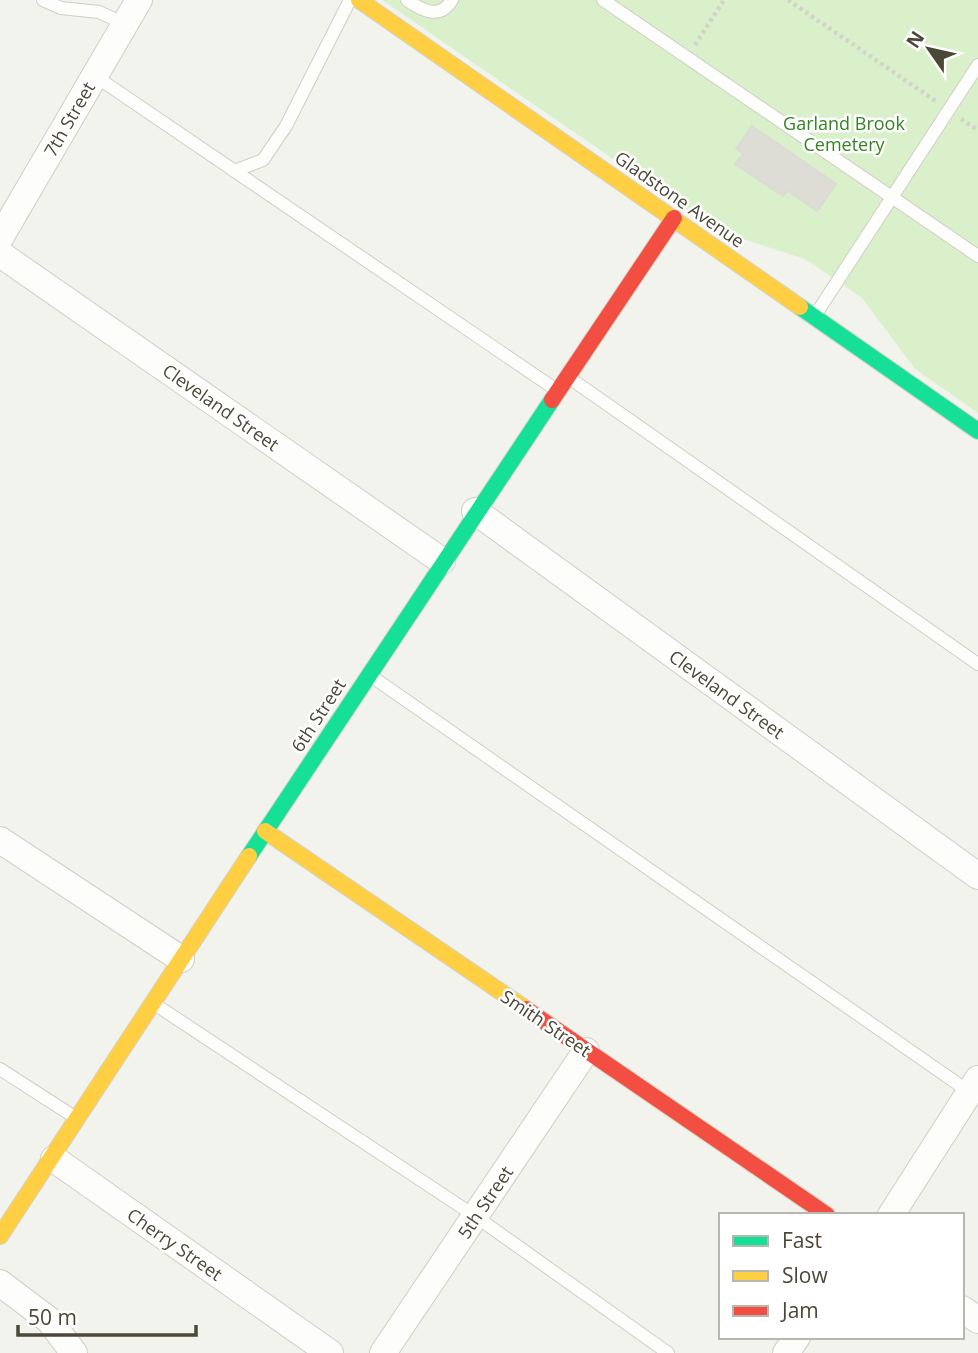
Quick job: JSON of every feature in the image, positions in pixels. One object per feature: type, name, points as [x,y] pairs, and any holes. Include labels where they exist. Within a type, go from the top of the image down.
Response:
[{"type":"street","name":"7th Street","points":[[0,238],[139,0]]},
{"type":"street","name":"Gladstone Avenue","points":[[359,0],[978,431]]},
{"type":"street","name":"6th Street","points":[[0,1236],[54,1159],[181,958],[475,511],[674,218]]},
{"type":"street","name":"Cleveland Street","points":[[0,254],[442,561]]},
{"type":"street","name":"Cleveland Street","points":[[475,511],[978,876]]},
{"type":"street","name":"Smith Street","points":[[265,831],[824,1213]]},
{"type":"street","points":[[0,841],[181,958]]},
{"type":"street","name":"5th Street","points":[[383,1353],[586,1051]]},
{"type":"street","points":[[892,1213],[975,1090]]},
{"type":"street","name":"Cherry Street","points":[[54,1159],[330,1353]]},
{"type":"street","points":[[0,1283],[49,1320],[74,1353]]},
{"type":"lane","points":[[43,0],[61,8],[99,12],[125,24]]},
{"type":"lane","points":[[234,171],[263,160],[286,126],[350,0]]},
{"type":"lane","points":[[407,0],[420,9],[438,13],[446,9],[452,0]]},
{"type":"lane","points":[[603,0],[978,256]]},
{"type":"lane","points":[[815,316],[978,65]]},
{"type":"lane","points":[[94,76],[557,390]]},
{"type":"lane","points":[[567,376],[978,664]]},
{"type":"lane","points":[[368,674],[975,1090]]},
{"type":"lane","points":[[153,1003],[475,1216],[668,1353]]},
{"type":"lane","points":[[0,1069],[79,1120]]},
{"type":"path","points":[[687,57],[724,0]]},
{"type":"path","points":[[788,0],[978,130]]},
{"type":"green space","name":"Garland Brook Cemetery","points":[[382,0],[978,0],[978,413],[915,369],[862,298],[805,259],[718,231]]},
{"type":"building","points":[[752,126],[836,184],[817,211],[788,191],[783,196],[735,164],[743,154],[736,149]]},
{"type":"traffic: fast","points":[[800,307],[978,431]]},
{"type":"traffic: fast","points":[[249,856],[552,400]]},
{"type":"traffic: slow","points":[[359,0],[800,307]]},
{"type":"traffic: slow","points":[[265,831],[526,1009]]},
{"type":"traffic: slow","points":[[0,1236],[249,856]]},
{"type":"traffic: jam","points":[[552,400],[674,218]]},
{"type":"traffic: jam","points":[[526,1009],[824,1213]]}]
